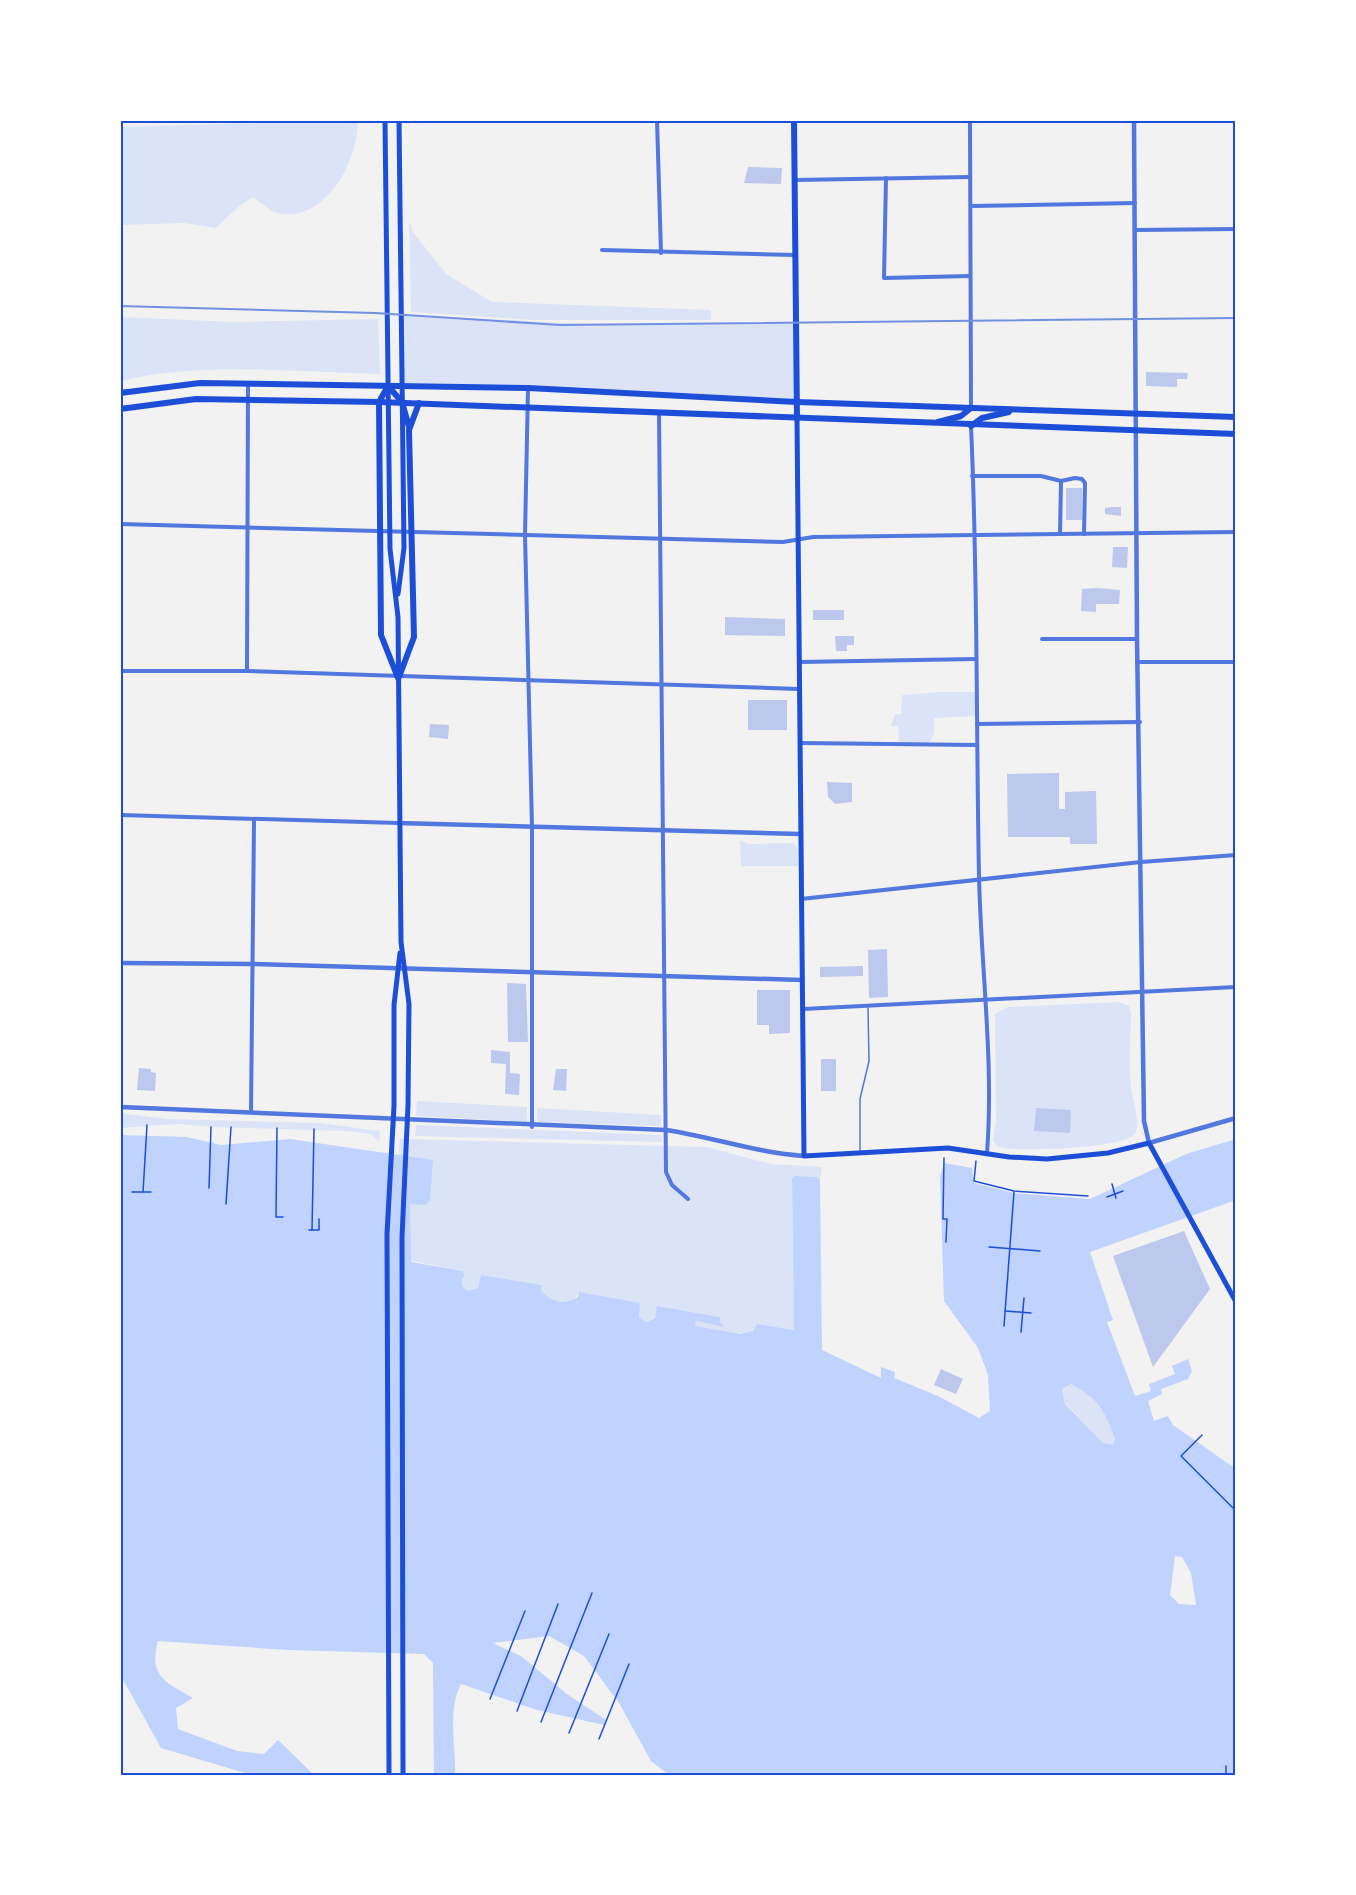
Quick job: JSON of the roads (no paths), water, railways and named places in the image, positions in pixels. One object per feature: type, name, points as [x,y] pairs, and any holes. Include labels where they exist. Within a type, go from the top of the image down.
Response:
[{"type":"main road","points":[[385,120],[390,549],[397,601],[401,942],[409,1004],[410,1057],[402,1237],[404,1775]]},
{"type":"main road","points":[[397,601],[404,548],[399,120]]},
{"type":"main road","points":[[794,120],[804,1156],[948,1148],[1047,1159],[1108,1152],[1149,1143],[1236,1302]]},
{"type":"main road","points":[[120,393],[180,384],[248,383],[528,388],[797,402],[1236,417]]},
{"type":"main road","points":[[388,386],[380,402],[381,636],[399,678]]},
{"type":"main road","points":[[388,386],[402,402],[409,430],[414,637],[399,678]]},
{"type":"main road","points":[[120,409],[196,399],[402,402],[527,405],[797,419],[1236,435]]},
{"type":"main road","points":[[409,430],[419,403]]},
{"type":"main road","points":[[932,424],[961,416],[972,408]]},
{"type":"main road","points":[[971,426],[982,418],[1021,410]]},
{"type":"main road","points":[[389,1775],[387,1234],[394,1096],[394,1005],[401,942]]},
{"type":"street","points":[[657,120],[661,253]]},
{"type":"street","points":[[970,120],[972,408]]},
{"type":"street","points":[[1134,120],[1137,662],[1140,722],[1144,1121],[1149,1143],[1236,1118]]},
{"type":"street","points":[[795,180],[970,177]]},
{"type":"street","points":[[886,178],[884,278],[970,276]]},
{"type":"street","points":[[971,206],[1135,203]]},
{"type":"street","points":[[1135,230],[1236,229]]},
{"type":"street","points":[[602,250],[795,255]]},
{"type":"street","points":[[248,383],[248,671]]},
{"type":"street","points":[[528,388],[525,535],[532,827],[532,1127]]},
{"type":"street","points":[[659,412],[666,975],[666,1172],[672,1185],[688,1199]]},
{"type":"street","points":[[971,426],[979,879],[987,999],[990,1119],[987,1153]]},
{"type":"street","points":[[972,476],[1041,476],[1061,481],[1083,479],[1085,483],[1084,534]]},
{"type":"street","points":[[1060,534],[1061,481]]},
{"type":"street","points":[[120,524],[381,529],[411,532],[783,542],[798,539],[1236,532]]},
{"type":"street","points":[[1042,639],[1137,639]]},
{"type":"street","points":[[799,662],[976,659]]},
{"type":"street","points":[[1137,662],[1236,662]]},
{"type":"street","points":[[120,671],[248,671],[399,678],[799,688]]},
{"type":"street","points":[[977,724],[1140,722]]},
{"type":"street","points":[[800,743],[977,745]]},
{"type":"street","points":[[120,815],[800,834]]},
{"type":"street","points":[[252,1111],[254,820]]},
{"type":"street","points":[[801,899],[1141,862],[1236,855]]},
{"type":"street","points":[[120,963],[253,964],[802,980]]},
{"type":"street","points":[[803,1010],[1236,987]]},
{"type":"street","points":[[120,1107],[252,1111],[532,1127],[666,1130],[708,1136],[759,1152],[804,1156]]},
{"type":"lane","points":[[860,1153],[860,1099],[869,1061],[868,1006]]},
{"type":"water","points":[[120,1135],[187,1137],[221,1145],[290,1139],[433,1160],[430,1200],[425,1205],[410,1204],[411,1262],[463,1271],[465,1275],[462,1279],[462,1286],[468,1291],[478,1288],[481,1275],[542,1285],[541,1290],[545,1294],[553,1300],[562,1302],[573,1300],[578,1297],[579,1292],[640,1303],[639,1317],[646,1322],[655,1318],[657,1306],[720,1317],[720,1322],[724,1327],[696,1321],[695,1326],[740,1334],[753,1331],[757,1324],[794,1330],[792,1178],[794,1176],[817,1177],[820,1180],[822,1350],[881,1378],[881,1367],[895,1372],[894,1378],[938,1396],[979,1418],[990,1411],[988,1375],[978,1348],[944,1301],[940,1177],[944,1163],[972,1168],[974,1183],[1014,1193],[1090,1199],[1186,1154],[1236,1139],[1236,1200],[1090,1252],[1113,1320],[1107,1322],[1135,1396],[1151,1391],[1149,1384],[1175,1374],[1172,1366],[1188,1359],[1192,1371],[1188,1379],[1161,1389],[1162,1394],[1148,1401],[1154,1421],[1168,1416],[1173,1425],[1236,1469],[1236,1775],[669,1775],[651,1761],[619,1703],[584,1656],[549,1636],[493,1643],[521,1656],[567,1694],[606,1720],[604,1725],[537,1710],[461,1684],[454,1705],[453,1717],[455,1775],[434,1775],[433,1663],[424,1654],[288,1650],[158,1641],[155,1663],[158,1671],[167,1682],[193,1698],[176,1708],[178,1729],[237,1751],[264,1754],[278,1740],[314,1775],[252,1775],[161,1748],[120,1674]],"holes":[[[1071,1384],[1088,1395],[1099,1406],[1115,1439],[1113,1445],[1103,1443],[1065,1404],[1062,1389]],[[1175,1556],[1182,1557],[1191,1573],[1196,1605],[1179,1604],[1170,1595]]]},
{"type":"railway","points":[[120,306],[375,313],[560,325],[1236,318]]}]
